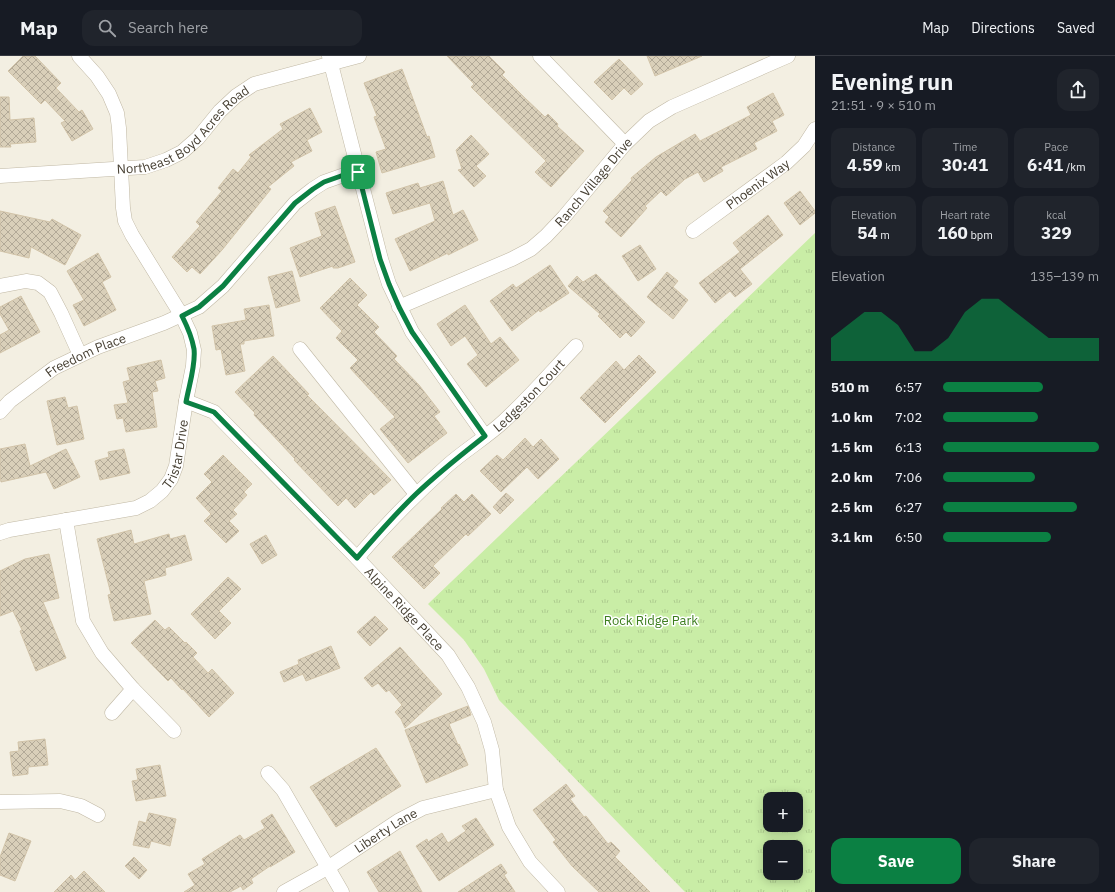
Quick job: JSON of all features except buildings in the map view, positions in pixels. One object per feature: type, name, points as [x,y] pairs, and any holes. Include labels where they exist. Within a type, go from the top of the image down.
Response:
[{"type":"street","name":"Tristar Drive","points":[[0,533],[9,530],[136,508],[150,501],[162,491],[176,466],[193,366],[194,350],[190,333],[182,316],[132,235],[125,221],[117,113],[109,94],[98,76],[79,56]]},
{"type":"street","name":"Northeast Boyd Acres Road","points":[[0,176],[145,167],[166,160],[182,152],[198,138],[220,111],[236,96],[254,84],[330,60],[360,56]]},
{"type":"street","points":[[540,56],[625,144]]},
{"type":"street","name":"Ranch Village Drive","points":[[399,307],[512,259],[530,249],[546,236],[564,217],[625,144],[649,121],[672,107],[788,56]]},
{"type":"street","points":[[330,60],[380,259],[389,284],[412,332],[485,436]]},
{"type":"street","name":"Phoenix Way","points":[[693,231],[786,163],[804,146],[815,129]]},
{"type":"street","name":"Freedom Place","points":[[0,412],[10,401],[54,368],[98,347],[182,316],[199,307],[223,286],[295,203],[324,182],[358,172]]},
{"type":"street","points":[[0,286],[26,281],[38,283],[50,292],[80,355]]},
{"type":"street","name":"Ledgeston Court","points":[[357,558],[386,524],[416,494],[448,465],[503,422],[523,404],[576,346]]},
{"type":"street","points":[[300,349],[416,494]]},
{"type":"street","name":"Alpine Ridge Place","points":[[186,402],[214,412],[357,558],[448,655],[468,687],[484,722],[492,750],[496,790],[509,827],[530,862],[558,892]]},
{"type":"street","points":[[66,520],[82,621],[102,653],[132,689],[174,730]]},
{"type":"street","points":[[112,713],[132,689]]},
{"type":"street","points":[[268,773],[283,790],[329,867],[342,892]]},
{"type":"street","name":"Liberty Lane","points":[[284,892],[329,867],[398,822],[423,808],[496,790]]},
{"type":"street","points":[[0,802],[60,801],[81,806],[98,815]]},
{"type":"green space","name":"Rock Ridge Park","points":[[815,233],[815,892],[685,892],[499,700],[484,669],[464,640],[428,604]]},
{"type":"route","points":[[358,172],[380,259],[399,307],[412,332],[485,436],[448,465],[416,494],[386,524],[357,558],[214,412],[186,402],[193,366],[194,350],[190,333],[182,316],[199,307],[223,286],[295,203],[324,182],[358,172]]}]
